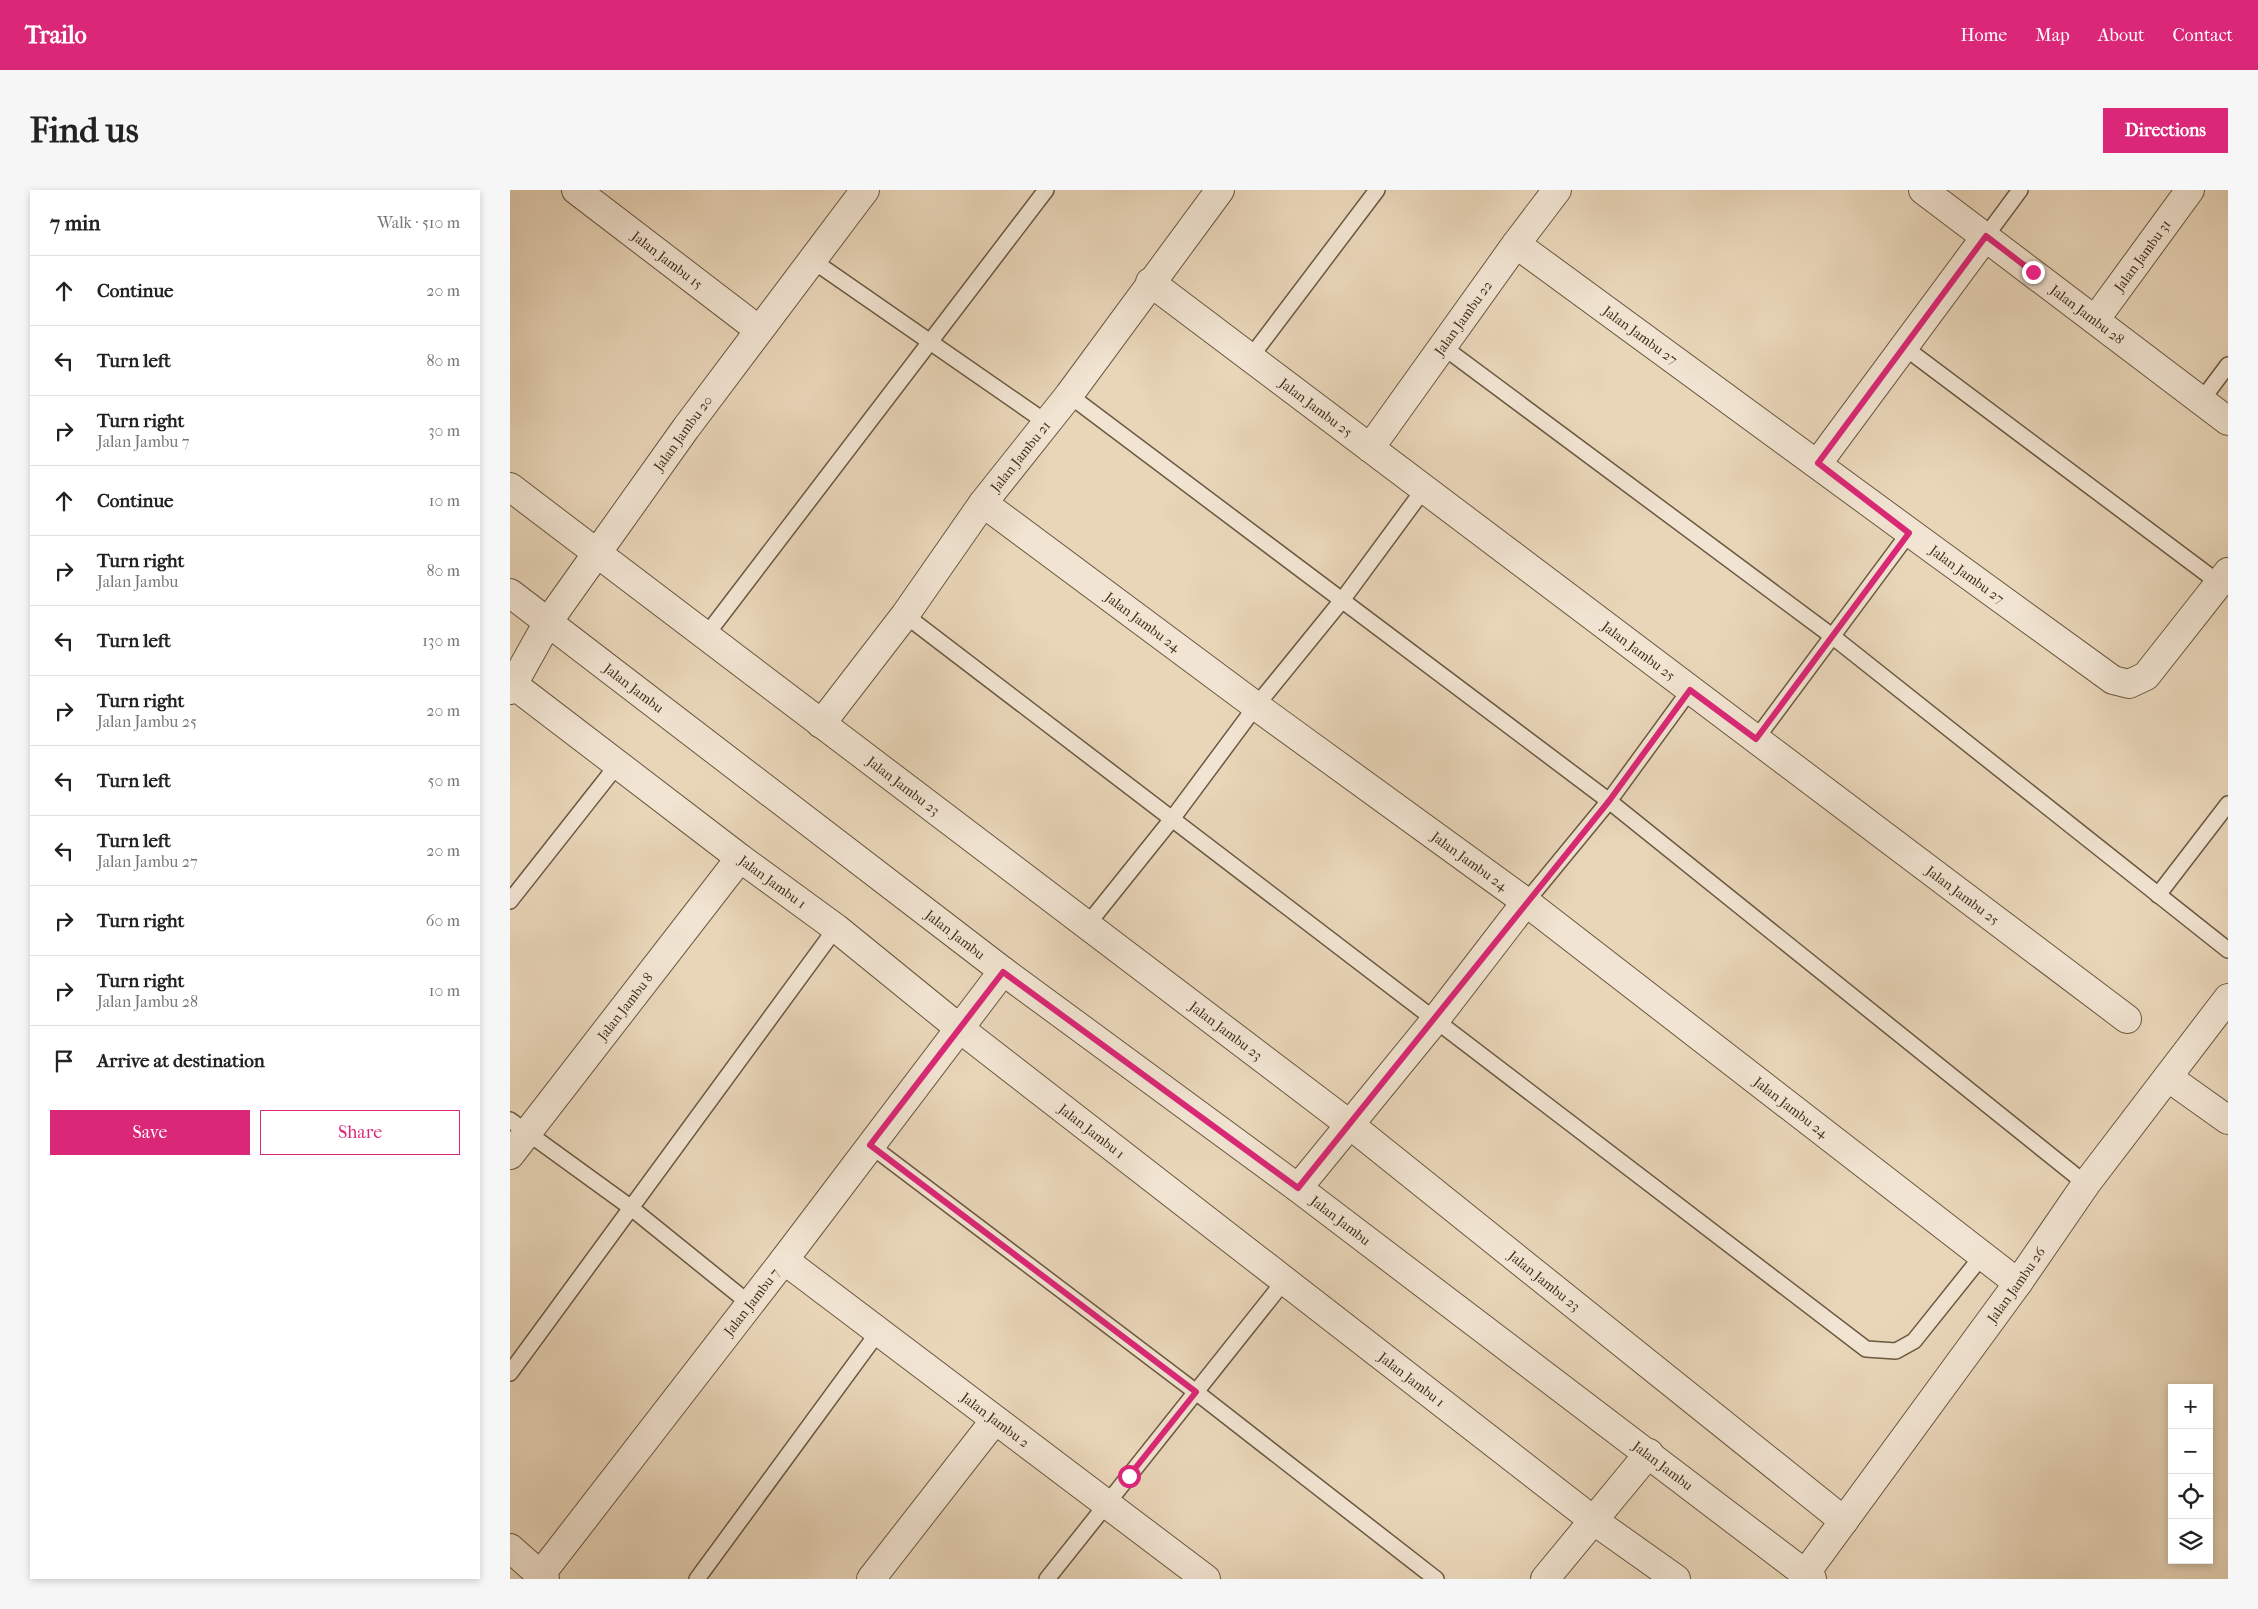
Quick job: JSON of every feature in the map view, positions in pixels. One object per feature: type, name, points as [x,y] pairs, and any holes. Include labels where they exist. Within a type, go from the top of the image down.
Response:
[{"type":"street","name":"Jalan Jambu 15","points":[[576,190],[759,330]]},
{"type":"street","name":"Jalan Jambu 20","points":[[511,686],[548,622],[596,553],[759,330],[865,190]]},
{"type":"street","name":"Jalan Jambu 21","points":[[821,724],[904,615],[983,503],[1047,423],[1220,190]]},
{"type":"street","name":"Jalan Jambu 22","points":[[1370,448],[1442,346],[1557,190]]},
{"type":"street","name":"Jalan Jambu 28","points":[[1923,190],[2228,421]]},
{"type":"street","name":"Jalan Jambu 31","points":[[2095,320],[2190,190]]},
{"type":"street","points":[[1818,463],[1986,236]]},
{"type":"street","name":"Jalan Jambu 27","points":[[1516,244],[1818,463],[1909,533],[2113,680],[2129,684],[2146,676],[2223,578]]},
{"type":"street","name":"Jalan Jambu 25","points":[[1150,282],[2127,1019]]},
{"type":"street","name":"Jalan Jambu 23","points":[[510,486],[1349,1124],[1844,1521]]},
{"type":"street","name":"Jalan Jambu 24","points":[[983,503],[1256,706],[1526,902],[2018,1283]]},
{"type":"street","name":"Jalan Jambu","points":[[510,593],[1003,972],[1298,1188],[1809,1576]]},
{"type":"street","name":"Jalan Jambu 1","points":[[511,686],[836,928],[959,1028],[1593,1520],[1676,1579]]},
{"type":"street","name":"Jalan Jambu 8","points":[[510,1155],[518,1127],[740,858]]},
{"type":"street","points":[[1298,1188],[1436,1019],[1526,902]]},
{"type":"street","name":"Jalan Jambu 7","points":[[543,1576],[1003,972]]},
{"type":"street","name":"Jalan Jambu 26","points":[[1809,1576],[1844,1521],[2018,1283],[2086,1184],[2228,998]]},
{"type":"street","points":[[2168,1078],[2228,1120]]},
{"type":"street","name":"Jalan Jambu 2","points":[[784,1260],[1206,1579]]},
{"type":"street","points":[[871,1579],[996,1420]]},
{"type":"street","points":[[1545,1579],[1649,1453]]},
{"type":"street","points":[[510,1548],[543,1576]]},
{"type":"lane","points":[[707,634],[1046,190]]},
{"type":"lane","points":[[1250,358],[1377,190]]},
{"type":"lane","points":[[1986,236],[2020,190]]},
{"type":"lane","points":[[812,260],[1047,423]]},
{"type":"lane","points":[[1442,346],[1832,636],[2228,950]]},
{"type":"lane","points":[[1904,347],[2223,578]]},
{"type":"lane","points":[[2201,401],[2228,365]]},
{"type":"lane","points":[[1068,395],[1343,599],[1609,801],[2086,1184]]},
{"type":"lane","points":[[1087,925],[1172,819],[1256,706],[1343,599],[1424,489]]},
{"type":"lane","points":[[1756,739],[1909,533]]},
{"type":"lane","points":[[904,615],[1866,1348],[1896,1351],[1914,1341],[1982,1256]]},
{"type":"lane","points":[[1526,902],[1609,801],[1690,690]]},
{"type":"lane","points":[[510,901],[618,764]]},
{"type":"lane","points":[[2158,895],[2228,804]]},
{"type":"lane","points":[[510,1373],[836,928]]},
{"type":"lane","points":[[518,1127],[630,1207],[750,1304]]},
{"type":"lane","points":[[870,1145],[1196,1392],[1436,1579]]},
{"type":"lane","points":[[1047,1579],[1285,1280]]},
{"type":"lane","points":[[697,1579],[879,1331]]},
{"type":"route","points":[[1129,1476],[1196,1392],[870,1145],[1003,972],[1298,1188],[1436,1019],[1526,902],[1609,801],[1690,690],[1756,739],[1909,533],[1818,463],[1986,236],[2033,272]]}]
